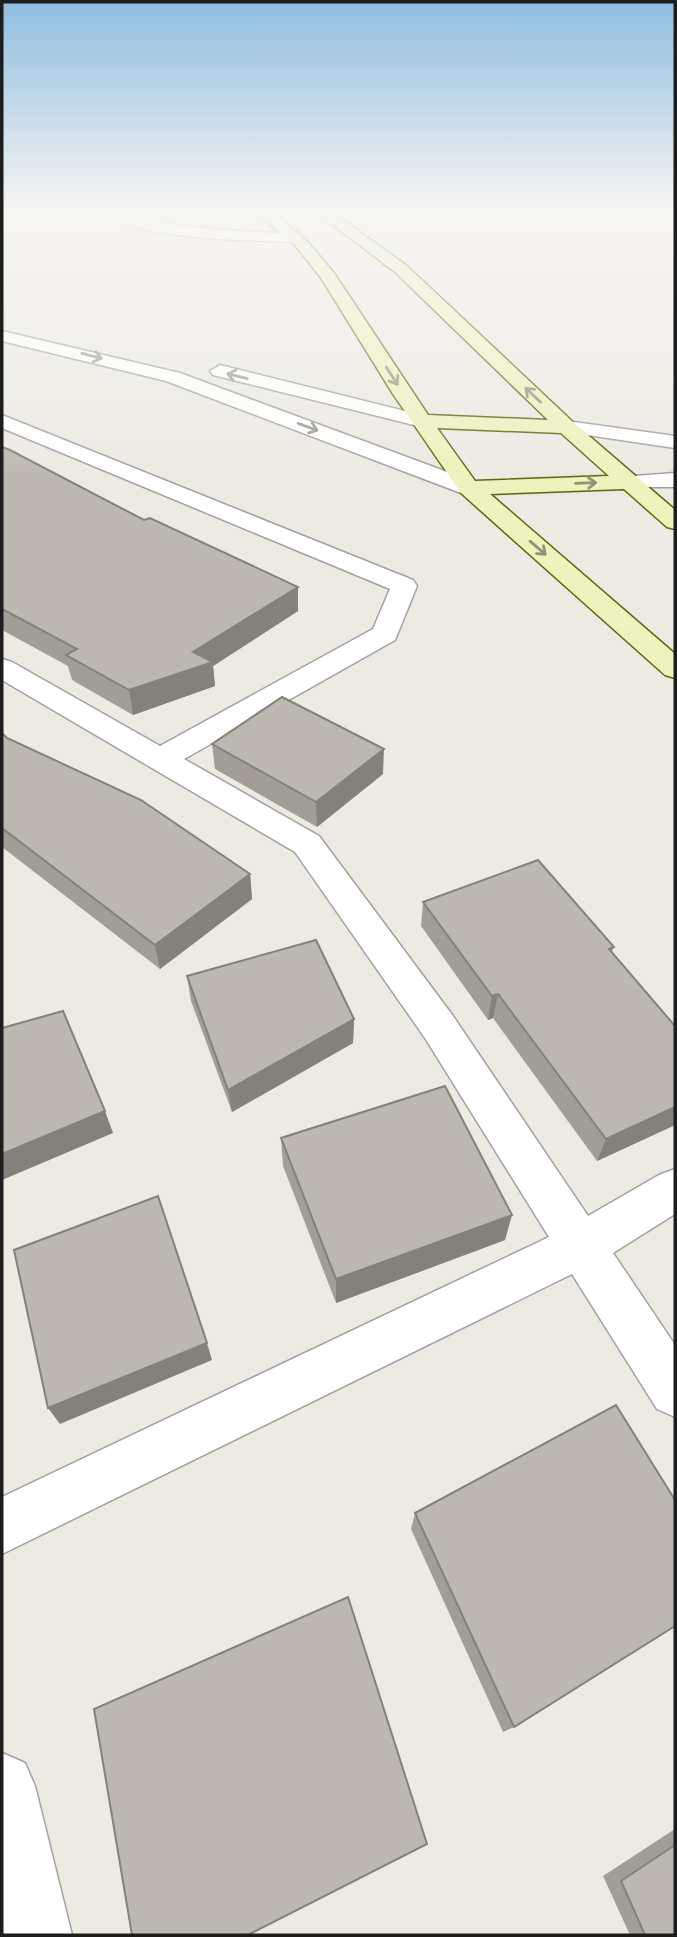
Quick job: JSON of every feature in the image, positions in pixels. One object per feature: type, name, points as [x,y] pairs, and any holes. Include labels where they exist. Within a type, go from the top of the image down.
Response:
[{"type":"main road","points":[[343,299],[469,488],[675,669]]},
{"type":"main road","points":[[433,299],[567,427],[675,522]]},
{"type":"main road","points":[[422,421],[567,427]]},
{"type":"main road","points":[[469,488],[628,482]]},
{"type":"street","points":[[2,320],[422,421]]},
{"type":"street","points":[[2,336],[173,377],[469,488]]},
{"type":"street","points":[[2,421],[404,586],[385,634],[160,759]]},
{"type":"street","points":[[567,427],[675,442]]},
{"type":"street","points":[[628,482],[675,480]]},
{"type":"street","points":[[2,668],[307,844],[439,1027],[675,1391]]},
{"type":"street","points":[[2,1526],[581,1246],[675,1190]]},
{"type":"street","points":[[2,1786],[37,1935]]},
{"type":"building","points":[[2,447],[144,520],[150,518],[298,587],[193,652],[213,662],[129,690],[66,655],[77,649],[2,609]]},
{"type":"building","points":[[282,697],[384,749],[316,802],[212,744]]},
{"type":"building","points":[[2,733],[7,738],[141,800],[250,874],[155,945],[2,828]]},
{"type":"building","points":[[538,860],[614,947],[609,949],[675,1026],[675,1107],[606,1139],[498,994],[492,996],[423,902]]},
{"type":"building","points":[[316,940],[354,1019],[228,1090],[187,976]]},
{"type":"building","points":[[63,1011],[105,1111],[2,1154],[2,1028]]},
{"type":"building","points":[[445,1086],[512,1215],[336,1279],[281,1138]]},
{"type":"building","points":[[158,1196],[207,1343],[48,1408],[14,1250]]},
{"type":"building","points":[[616,1405],[675,1500],[675,1626],[514,1727],[415,1513]]},
{"type":"building","points":[[348,1597],[427,1844],[248,1935],[132,1935],[94,1709]]},
{"type":"building","points":[[675,1845],[675,1935],[645,1935],[621,1881]]}]
